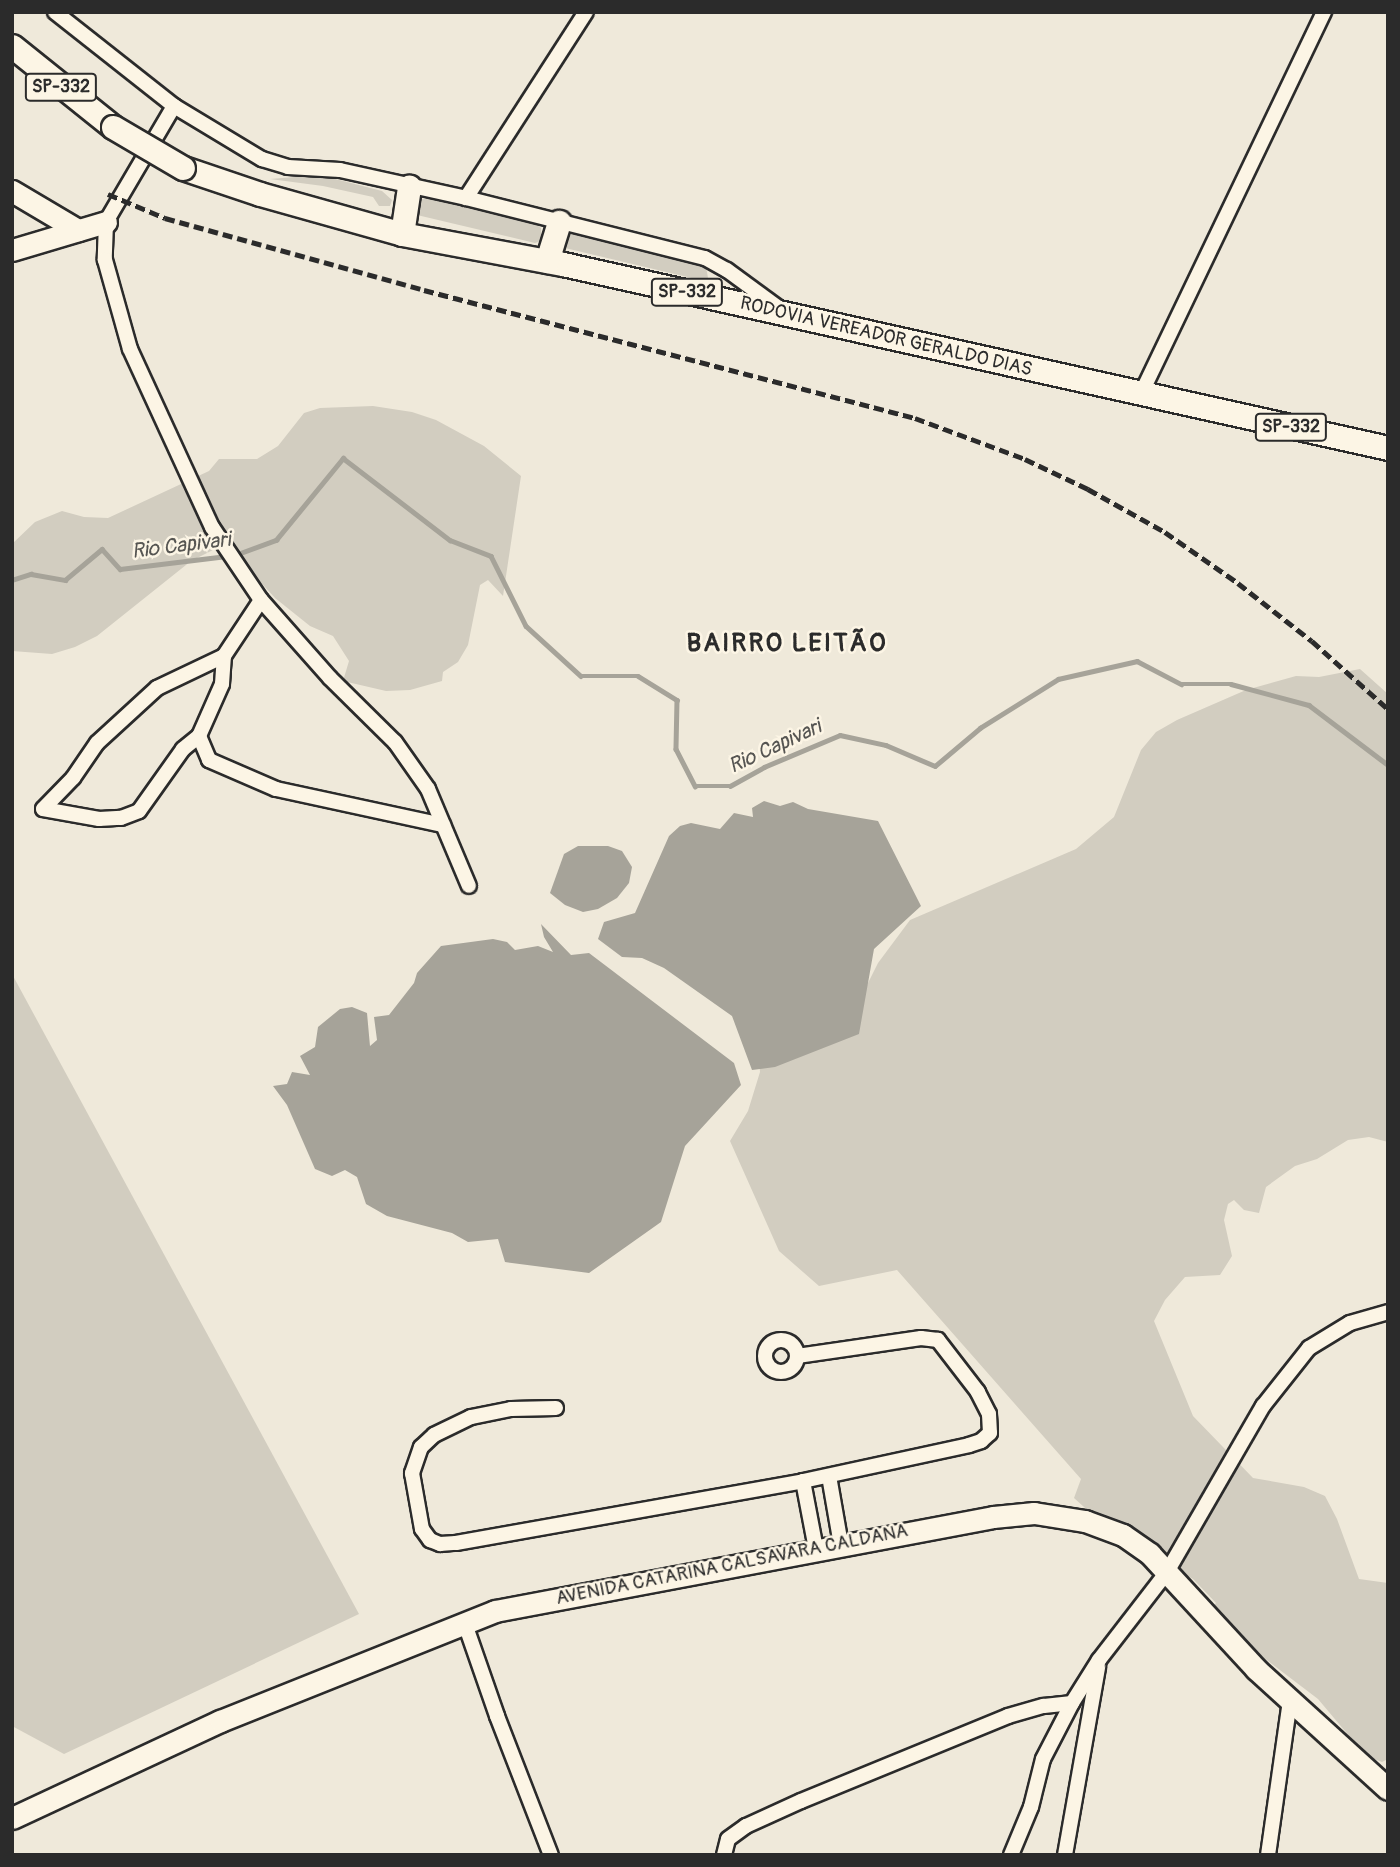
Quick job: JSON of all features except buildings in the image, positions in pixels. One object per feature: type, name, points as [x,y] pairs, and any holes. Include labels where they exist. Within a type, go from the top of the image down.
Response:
[{"type":"main road","name":"RODOVIA VEREADOR GERALDO DIAS","points":[[12,46],[113,127],[183,168],[260,194],[402,234],[547,261],[1388,448]]},
{"type":"main road","points":[[402,234],[409,187]]},
{"type":"main road","points":[[547,261],[559,222]]},
{"type":"street","points":[[55,12],[174,106],[262,159],[288,167],[340,170],[466,198],[705,258],[727,270],[789,316]]},
{"type":"street","points":[[466,198],[586,12]]},
{"type":"street","points":[[1141,394],[1324,12]]},
{"type":"street","points":[[174,106],[108,218],[105,260],[130,349],[212,527],[261,600],[330,678],[395,742],[428,789],[469,886]]},
{"type":"street","points":[[12,191],[78,230]]},
{"type":"street","points":[[12,250],[108,218]]},
{"type":"street","points":[[224,656],[157,688],[97,743],[73,778],[43,809],[99,819],[121,818],[139,811],[183,749],[199,736],[222,684],[224,656],[261,600]]},
{"type":"street","points":[[199,736],[209,760],[276,789],[443,825]]},
{"type":"street","points":[[1011,1855],[1031,1807],[1043,1759],[1072,1703],[1099,1660],[1167,1572],[1263,1406],[1309,1348],[1350,1323],[1388,1312]]},
{"type":"street","points":[[556,1408],[501,1410],[471,1417],[433,1435],[421,1447],[412,1473],[422,1529],[430,1540],[440,1544],[456,1543],[803,1481],[981,1441],[990,1433],[989,1414],[978,1392],[938,1340],[929,1338],[797,1356]]},
{"type":"street","points":[[829,1476],[841,1545]]},
{"type":"street","points":[[803,1481],[816,1549]]},
{"type":"street","name":"AVENIDA CATARINA CALSAVARA CALDANA","points":[[12,1818],[220,1721],[464,1621],[526,1604],[816,1549],[993,1517],[1034,1513],[1085,1521],[1123,1535],[1150,1554],[1256,1669],[1388,1789]]},
{"type":"street","points":[[464,1621],[496,1716],[551,1855]]},
{"type":"street","points":[[1065,1855],[1099,1660]]},
{"type":"street","points":[[1268,1855],[1290,1700]]},
{"type":"street","points":[[724,1855],[728,1839],[746,1826],[801,1801],[1008,1716],[1044,1706],[1072,1703]]},
{"type":"shaded area","points":[[320,175],[382,191],[392,200],[390,206],[379,206],[373,197],[323,186],[270,179]]},
{"type":"shaded area","points":[[415,199],[430,199],[537,225],[541,228],[541,241],[535,243],[417,215],[412,207]]},
{"type":"shaded area","points":[[570,232],[706,266],[708,278],[700,280],[565,248],[560,241]]},
{"type":"shaded area","points":[[373,406],[412,412],[436,420],[484,446],[521,476],[503,596],[488,580],[480,585],[468,645],[458,662],[443,672],[442,681],[410,690],[386,691],[343,681],[349,661],[333,636],[310,626],[275,598],[231,550],[219,547],[191,561],[97,636],[52,654],[12,651],[12,544],[35,522],[62,511],[84,517],[108,518],[209,471],[219,459],[257,459],[278,446],[304,413],[320,408]]},
{"type":"shaded area","points":[[1360,669],[1388,694],[1388,1142],[1369,1137],[1348,1140],[1317,1159],[1295,1166],[1266,1187],[1259,1213],[1244,1210],[1234,1200],[1228,1204],[1224,1220],[1232,1256],[1220,1275],[1185,1277],[1165,1300],[1154,1321],[1193,1416],[1253,1478],[1304,1487],[1325,1496],[1337,1519],[1359,1579],[1388,1583],[1388,1759],[1382,1762],[1366,1756],[1318,1699],[1247,1645],[1224,1621],[1213,1606],[1216,1603],[1193,1579],[1113,1533],[1074,1498],[1081,1479],[897,1270],[819,1286],[779,1251],[730,1141],[748,1111],[760,1072],[758,1048],[862,995],[878,963],[910,920],[1076,849],[1114,817],[1141,750],[1156,732],[1246,690],[1296,676],[1319,677]]},
{"type":"shaded area","points":[[764,801],[780,806],[793,802],[808,809],[878,821],[921,906],[874,949],[859,1034],[775,1067],[752,1070],[732,1016],[664,968],[642,958],[622,957],[598,939],[604,922],[635,913],[669,836],[680,826],[691,823],[720,829],[734,813],[753,817],[752,808]]},
{"type":"shaded area","points":[[578,846],[608,846],[622,851],[632,867],[629,883],[617,898],[598,909],[583,912],[565,905],[550,893],[564,854]]},
{"type":"shaded area","points":[[541,924],[571,955],[589,953],[734,1063],[741,1085],[685,1146],[661,1222],[589,1273],[505,1262],[498,1239],[468,1242],[452,1233],[387,1216],[366,1204],[357,1177],[345,1170],[332,1176],[315,1169],[287,1105],[273,1086],[287,1084],[292,1072],[310,1075],[300,1056],[315,1047],[318,1027],[340,1009],[352,1007],[367,1013],[370,1046],[377,1040],[374,1017],[389,1015],[414,983],[417,973],[441,946],[493,939],[507,942],[515,950],[538,946],[553,952],[544,937]]},
{"type":"shaded area","points":[[12,974],[359,1614],[64,1754],[12,1726]]},
{"type":"waterway","name":"Rio Capivari","points":[[235,555],[276,540],[343,458],[450,540],[491,556],[526,626],[581,676],[638,676],[677,700],[676,749],[695,786],[730,786],[764,767],[840,735],[886,745],[935,766],[980,728],[1058,679],[1137,661],[1181,684],[1231,684],[1309,705],[1388,765]]},
{"type":"waterway","name":"Rio Capivari","points":[[12,580],[31,574],[65,580],[102,549],[120,569],[226,556]]},
{"type":"railway","points":[[108,194],[165,218],[424,290],[915,418],[1025,459],[1088,489],[1165,532],[1238,583],[1312,641],[1388,709]]},
{"type":"district","name":"BAIRRO LEITÃO","points":[[787,644]]}]
